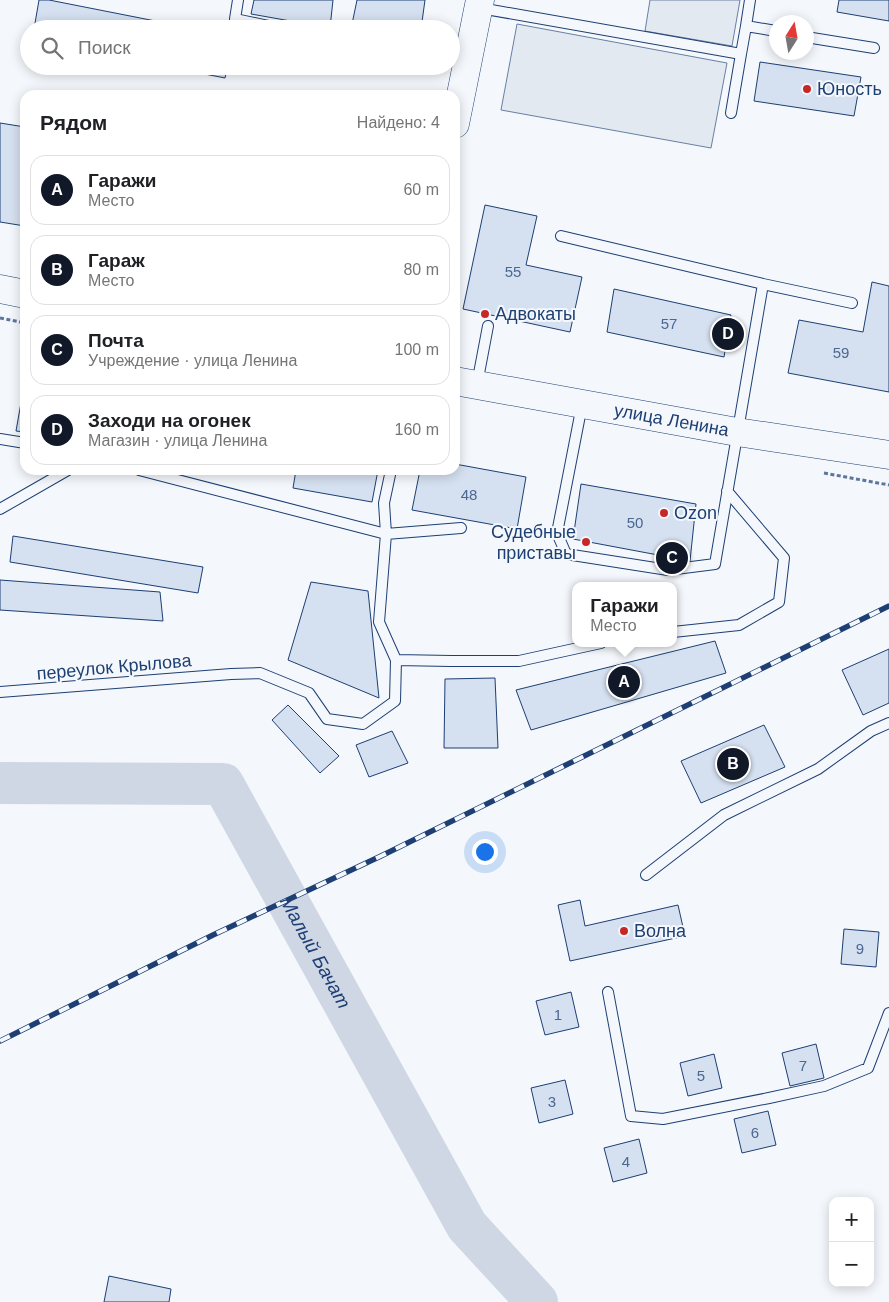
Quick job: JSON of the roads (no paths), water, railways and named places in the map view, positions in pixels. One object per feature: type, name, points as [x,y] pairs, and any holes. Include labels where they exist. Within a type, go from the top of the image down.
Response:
[{"type":"street","points":[[459,90],[463,63],[479,4]]},
{"type":"street","points":[[0,289],[20,293]]},
{"type":"street","name":"улица Ленина","points":[[466,383],[737,432],[889,456]]},
{"type":"lane","points":[[235,20],[238,0]]},
{"type":"lane","points":[[730,113],[750,0]]},
{"type":"lane","points":[[479,4],[741,54]]},
{"type":"lane","points":[[746,26],[769,30]]},
{"type":"lane","points":[[814,38],[874,48]]},
{"type":"lane","points":[[561,236],[852,303]]},
{"type":"lane","points":[[582,404],[557,533],[566,554],[668,570],[715,564],[763,284]]},
{"type":"lane","points":[[466,383],[488,326]]},
{"type":"lane","points":[[0,439],[20,443]]},
{"type":"lane","points":[[0,509],[59,475]]},
{"type":"lane","points":[[158,475],[386,534],[461,528]]},
{"type":"lane","points":[[390,475],[384,503],[386,534],[379,622],[396,660],[519,661],[582,647]]},
{"type":"lane","points":[[677,632],[738,625],[779,602],[784,558],[727,492]]},
{"type":"lane","name":"переулок Крылова","points":[[0,692],[260,673],[309,694],[327,720],[363,724],[394,701],[396,660]]},
{"type":"lane","points":[[646,875],[724,815],[818,769],[870,731],[889,723]]},
{"type":"lane","points":[[608,992],[631,1116],[663,1120],[824,1086],[868,1068],[889,1013]]},
{"type":"waterway","name":"Малый Бачат","points":[[0,783],[223,784],[467,1226],[537,1302]]},
{"type":"railway","points":[[0,1041],[213,935],[381,856],[889,606]]},
{"type":"place","name":"Юность","points":[[807,89]]},
{"type":"place","name":"Адвокаты","points":[[485,314]]},
{"type":"place","name":"Заходи на огонек","points":[[728,334]]},
{"type":"place","name":"Ozon","points":[[664,513]]},
{"type":"place","name":"Судебные приставы","points":[[586,542]]},
{"type":"place","name":"Почта","points":[[672,558]]},
{"type":"place","name":"Гаражи","points":[[624,682]]},
{"type":"place","name":"Гараж","points":[[733,764]]},
{"type":"place","name":"Волна","points":[[624,931]]}]
